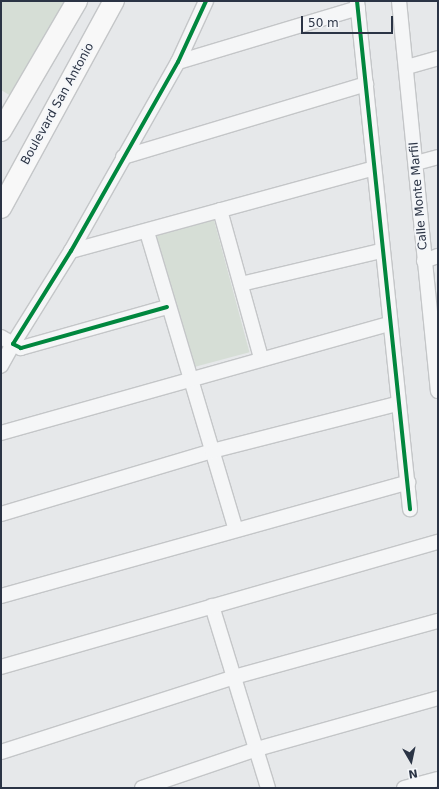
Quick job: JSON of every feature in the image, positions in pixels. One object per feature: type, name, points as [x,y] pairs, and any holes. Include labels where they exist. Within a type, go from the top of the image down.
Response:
[{"type":"street","points":[[1,131],[78,1]]},
{"type":"street","name":"Boulevard San Antonio","points":[[1,208],[114,1]]},
{"type":"street","points":[[1,366],[7,340],[71,251],[178,62],[206,1]]},
{"type":"street","name":"Calle Monte Marfil","points":[[399,1],[407,67],[424,260],[436,358],[438,391]]},
{"type":"street","points":[[178,62],[358,5],[381,251],[410,509]]},
{"type":"street","points":[[407,67],[438,58]]},
{"type":"street","points":[[123,157],[366,84]]},
{"type":"street","points":[[416,163],[438,157]]},
{"type":"street","points":[[71,251],[147,232],[220,210],[374,168]]},
{"type":"street","points":[[220,210],[261,358]]},
{"type":"street","points":[[147,232],[167,306],[235,528]]},
{"type":"street","points":[[241,284],[381,251]]},
{"type":"street","points":[[424,260],[438,256]]},
{"type":"street","points":[[7,340],[21,348],[167,306]]},
{"type":"street","points":[[1,433],[261,358],[389,324]]},
{"type":"street","points":[[1,514],[212,451],[397,404]]},
{"type":"street","points":[[1,596],[235,528],[408,482]]},
{"type":"street","points":[[1,667],[438,542]]},
{"type":"street","points":[[212,606],[268,788]]},
{"type":"street","points":[[1,752],[234,677],[438,621]]},
{"type":"street","points":[[142,788],[256,749],[438,698]]},
{"type":"street","points":[[404,788],[438,778]]},
{"type":"shaded area","points":[[1,1],[67,1],[11,96],[1,90]]},
{"type":"shaded area","points":[[214,220],[249,352],[192,368],[156,236]]},
{"type":"cycle path","points":[[167,307],[21,348],[13,344],[71,251],[178,62],[206,1]]},
{"type":"cycle path","points":[[357,1],[410,509]]}]
